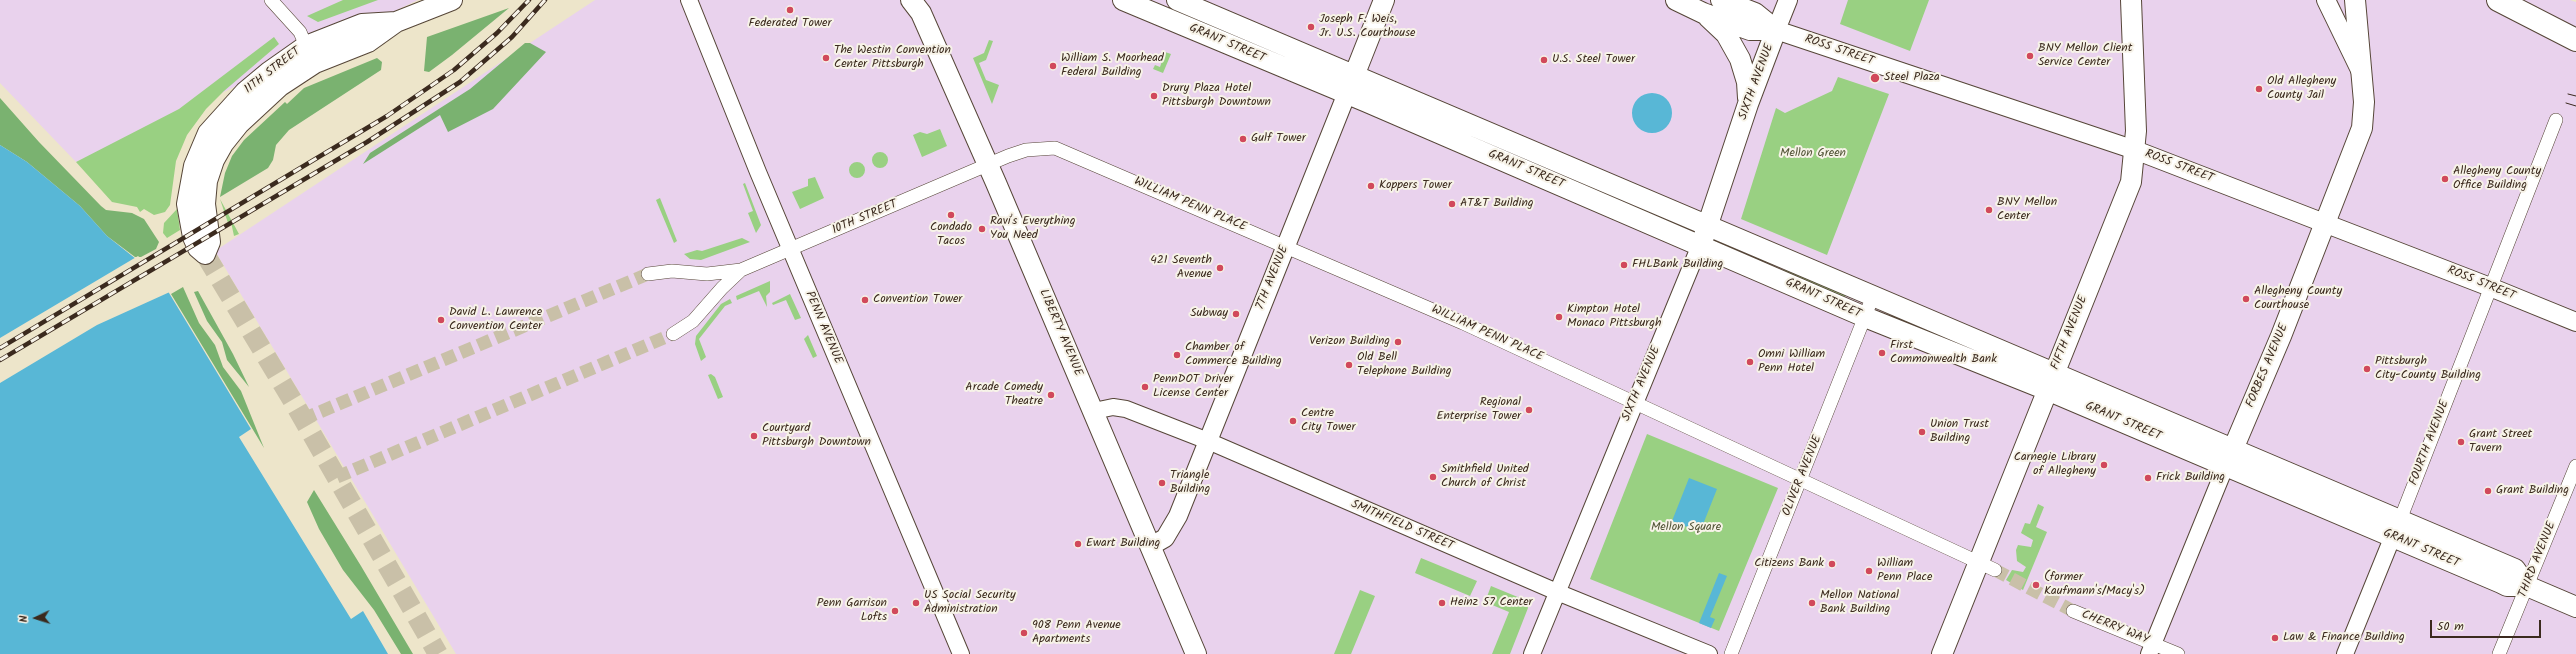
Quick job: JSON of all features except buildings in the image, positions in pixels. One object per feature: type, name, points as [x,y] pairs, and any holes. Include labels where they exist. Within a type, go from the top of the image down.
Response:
[{"type":"highway","points":[[2498,0],[2576,40]]},
{"type":"main road","name":"11TH STREET","points":[[232,118],[315,63],[368,42],[396,22],[452,0]]},
{"type":"main road","name":"GRANT STREET","points":[[1122,0],[1347,94],[1865,317],[2051,381]]},
{"type":"main road","name":"GRANT STREET","points":[[1177,0],[1355,74],[1873,296],[2051,381],[2396,529],[2515,569],[2527,586]]},
{"type":"main road","name":"7TH AVENUE","points":[[1151,546],[1165,538],[1174,525],[1384,0]]},
{"type":"main road","points":[[1676,0],[1703,13],[1750,30],[1776,30]]},
{"type":"main road","points":[[1720,0],[1756,13],[1776,30]]},
{"type":"main road","name":"SIXTH AVENUE","points":[[1700,245],[1708,226],[1748,104],[1788,0]]},
{"type":"main road","name":"FIFTH AVENUE","points":[[1942,654],[1977,562],[2131,182],[2135,150],[2131,0]]},
{"type":"main road","points":[[2326,0],[2362,74]]},
{"type":"main road","name":"FORBES AVENUE","points":[[2230,457],[2326,224],[2362,128],[2364,102],[2355,0]]},
{"type":"main road","name":"LIBERTY AVENUE","points":[[917,4],[988,164],[1196,654]]},
{"type":"main road","points":[[1703,13],[1726,34],[1740,59],[1748,82],[1748,104]]},
{"type":"main road","name":"11TH STREET","points":[[232,118],[269,72],[306,46],[362,24],[396,22]]},
{"type":"main road","name":"ROSS STREET","points":[[1776,30],[2135,150],[2490,287],[2576,322]]},
{"type":"main road","points":[[232,118],[207,181],[205,204],[210,242],[205,254],[198,248],[191,231],[188,219],[188,191],[197,154],[208,133],[232,118]]},
{"type":"main road","points":[[2527,586],[2576,607]]},
{"type":"street","points":[[271,0],[300,32],[306,46]]},
{"type":"street","name":"PENN AVENUE","points":[[689,0],[790,250],[961,654]]},
{"type":"street","name":"FOURTH AVENUE","points":[[2345,654],[2396,529],[2556,120]]},
{"type":"street","name":"WILLIAM PENN PLACE","points":[[988,164],[1026,150],[1043,148],[1060,149],[1469,325],[1977,562]]},
{"type":"street","name":"10TH STREET","points":[[648,274],[672,271],[707,274],[741,270],[988,164]]},
{"type":"street","name":"SIXTH AVENUE","points":[[1532,654],[1634,402],[1700,245]]},
{"type":"street","name":"10TH STREET","points":[[673,334],[694,321],[722,288],[741,270]]},
{"type":"street","name":"OLIVER AVENUE","points":[[1731,654],[1873,296]]},
{"type":"street","name":"SMITHFIELD STREET","points":[[1094,411],[1113,406],[1126,409],[1208,442],[1557,592],[1709,654]]},
{"type":"street","name":"FORBES AVENUE","points":[[2151,649],[2230,457]]},
{"type":"street","name":"THIRD AVENUE","points":[[2499,654],[2576,466]]},
{"type":"street","points":[[1977,562],[1995,570]]},
{"type":"street","name":"CHERRY WAY","points":[[2073,610],[2151,649],[2178,654]]},
{"type":"shaded area","points":[[0,0],[418,0],[76,162],[0,83]]},
{"type":"shaded area","points":[[595,0],[2570,0],[2576,2],[2576,654],[456,654],[215,251]]},
{"type":"green space","points":[[343,0],[378,0],[318,22],[307,16]]},
{"type":"green space","points":[[1848,0],[1929,0],[1910,51],[1840,24]]},
{"type":"green space","points":[[509,8],[452,55],[429,72],[424,71],[427,37]]},
{"type":"green space","points":[[274,37],[279,44],[224,91],[206,109],[187,135],[176,161],[170,205],[165,212],[154,215],[144,209],[140,212],[137,207],[112,202],[76,162],[179,109]]},
{"type":"green space","points":[[989,40],[993,41],[986,60],[979,63],[986,80],[999,85],[992,104],[973,58],[984,53]]},
{"type":"green space","points":[[525,43],[530,43],[546,52],[493,109],[448,132],[440,115],[363,164],[370,153],[470,89]]},
{"type":"green space","points":[[1165,52],[1171,54],[1163,73],[1153,69],[1155,65],[1160,67]]},
{"type":"green space","points":[[377,58],[382,62],[381,70],[289,130],[276,145],[273,160],[268,168],[220,197],[225,173],[232,156],[244,140],[285,102],[287,104],[304,88]]},
{"type":"green space","name":"Mellon Green","points":[[1838,77],[1889,94],[1827,255],[1741,219],[1776,108],[1785,113],[1832,91]]},
{"type":"green space","points":[[0,98],[39,142],[101,206],[106,210],[132,213],[144,219],[159,242],[156,249],[141,257],[135,257],[107,236],[80,206],[27,162],[0,145]]},
{"type":"green space","points":[[940,129],[947,146],[922,157],[913,135],[920,132],[927,134]]},
{"type":"green space","points":[[877,152],[883,152],[888,157],[886,166],[883,168],[877,168],[872,163],[872,157]]},
{"type":"green space","points":[[857,162],[863,164],[865,170],[863,176],[857,178],[851,176],[849,170],[851,164]]},
{"type":"green space","points":[[815,177],[824,198],[800,209],[792,192],[808,186],[808,179]]},
{"type":"green space","points":[[745,183],[761,225],[756,233],[748,213],[753,211],[743,184]]},
{"type":"green space","points":[[660,198],[677,241],[674,243],[656,200]]},
{"type":"green space","points":[[220,199],[239,234],[234,236],[231,222],[228,223]]},
{"type":"green space","points":[[177,209],[180,230],[167,238],[163,233],[164,223]]},
{"type":"green space","points":[[742,238],[750,242],[701,260],[690,259],[684,254],[697,250],[702,251]]},
{"type":"green space","points":[[1787,265],[1848,291],[1845,297],[1784,271]]},
{"type":"green space","points":[[770,281],[770,292],[766,296],[767,307],[759,291],[737,300],[736,296]]},
{"type":"green space","points":[[183,287],[199,323],[215,345],[223,367],[241,391],[264,448],[171,294]]},
{"type":"green space","points":[[198,291],[233,354],[249,387],[227,360],[222,342],[207,321],[194,292]]},
{"type":"green space","points":[[790,294],[801,318],[795,320],[786,300],[773,305],[772,303]]},
{"type":"green space","points":[[730,299],[732,303],[725,306],[699,339],[706,357],[701,361],[695,344],[696,336],[721,304]]},
{"type":"green space","points":[[1893,311],[1975,345],[1972,351],[1891,317]]},
{"type":"green space","points":[[808,335],[817,356],[813,358],[804,339]]},
{"type":"green space","points":[[711,374],[715,377],[723,397],[718,399],[708,375]]},
{"type":"green space","name":"Mellon Square","points":[[1647,434],[1778,488],[1719,631],[1590,579]]},
{"type":"green space","points":[[314,490],[413,654],[401,654],[374,610],[343,570],[319,529],[307,502]]},
{"type":"green space","points":[[2038,504],[2044,507],[2036,527],[2047,532],[2023,590],[2006,580],[2012,570],[2023,572],[2026,567],[2017,561],[2016,550],[2018,545],[2031,547],[2033,540],[2021,533],[2025,523],[2030,524]]},
{"type":"green space","points":[[1421,558],[1477,581],[1470,596],[1415,573]]},
{"type":"green space","points":[[1491,586],[1525,600],[1528,608],[1510,654],[1492,654],[1509,612],[1485,602]]},
{"type":"green space","points":[[1360,590],[1375,596],[1351,654],[1334,654]]},
{"type":"water","points":[[1656,93],[1663,96],[1669,102],[1672,113],[1671,121],[1663,130],[1656,133],[1648,133],[1641,130],[1633,121],[1632,109],[1635,102],[1644,94]]},
{"type":"water","points":[[0,145],[27,162],[80,206],[107,236],[160,278],[251,429],[239,437],[351,619],[363,611],[388,654],[0,654]]},
{"type":"water","points":[[1689,478],[1717,489],[1700,532],[1672,521]]},
{"type":"water","points":[[1719,573],[1727,576],[1710,617],[1715,619],[1711,628],[1699,623]]},
{"type":"pier","points":[[138,256],[161,276],[172,291],[97,325],[0,383],[0,338]]},
{"type":"tunnel","points":[[205,254],[294,403],[438,654]]},
{"type":"tunnel","points":[[303,419],[648,274]]},
{"type":"tunnel","points":[[337,477],[673,334]]},
{"type":"tunnel","points":[[1995,570],[2073,611]]},
{"type":"tram line","points":[[2568,94],[2576,96]]},
{"type":"tram line","points":[[2566,103],[2576,106]]},
{"type":"railway","points":[[0,348],[387,116],[454,70],[497,33],[529,0]]},
{"type":"railway","points":[[0,360],[367,142],[460,82],[512,37],[545,0]]},
{"type":"place","name":"Federated Tower","points":[[790,10]]},
{"type":"place","name":"Joseph F. Weis, Jr. U.S. Courthouse","points":[[1311,27]]},
{"type":"place","name":"BNY Mellon Client Service Center","points":[[2030,56]]},
{"type":"place","name":"The Westin Convention Center Pittsburgh","points":[[826,58]]},
{"type":"place","name":"U.S. Steel Tower","points":[[1544,60]]},
{"type":"place","name":"William S. Moorhead Federal Building","points":[[1053,66]]},
{"type":"place","name":"Steel Plaza","points":[[1875,78]]},
{"type":"place","name":"Old Allegheny County Jail","points":[[2259,89]]},
{"type":"place","name":"Drury Plaza Hotel Pittsburgh Downtown","points":[[1154,96]]},
{"type":"place","name":"Gulf Tower","points":[[1243,139]]},
{"type":"place","name":"Allegheny County Office Building","points":[[2445,179]]},
{"type":"place","name":"Koppers Tower","points":[[1371,186]]},
{"type":"place","name":"AT&T Building","points":[[1452,204]]},
{"type":"place","name":"BNY Mellon Center","points":[[1989,210]]},
{"type":"place","name":"Condado Tacos","points":[[951,215]]},
{"type":"place","name":"Ravi's Everything You Need","points":[[982,229]]},
{"type":"place","name":"FHLBank Building","points":[[1624,265]]},
{"type":"place","name":"421 Seventh Avenue","points":[[1220,268]]},
{"type":"place","name":"Allegheny County Courthouse","points":[[2246,299]]},
{"type":"place","name":"Convention Tower","points":[[865,300]]},
{"type":"place","name":"Subway","points":[[1236,314]]},
{"type":"place","name":"Kimpton Hotel Monaco Pittsburgh","points":[[1559,317]]},
{"type":"place","name":"David L. Lawrence Convention Center","points":[[441,320]]},
{"type":"place","name":"Verizon Building","points":[[1398,342]]},
{"type":"place","name":"First Commonwealth Bank","points":[[1882,353]]},
{"type":"place","name":"Chamber of Commerce Building","points":[[1177,355]]},
{"type":"place","name":"Omni William Penn Hotel","points":[[1750,362]]},
{"type":"place","name":"Old Bell Telephone Building","points":[[1349,365]]},
{"type":"place","name":"Pittsburgh City-County Building","points":[[2367,369]]},
{"type":"place","name":"PennDOT Driver License Center","points":[[1145,387]]},
{"type":"place","name":"Arcade Comedy Theatre","points":[[1051,395]]},
{"type":"place","name":"Regional Enterprise Tower","points":[[1529,410]]},
{"type":"place","name":"Centre City Tower","points":[[1293,421]]},
{"type":"place","name":"Union Trust Building","points":[[1922,432]]},
{"type":"place","name":"Courtyard Pittsburgh Downtown","points":[[754,436]]},
{"type":"place","name":"Grant Street Tavern","points":[[2461,442]]},
{"type":"place","name":"Carnegie Library of Allegheny","points":[[2104,465]]},
{"type":"place","name":"Smithfield United Church of Christ","points":[[1433,477]]},
{"type":"place","name":"Frick Building","points":[[2148,478]]},
{"type":"place","name":"Triangle Building","points":[[1162,483]]},
{"type":"place","name":"Grant Building","points":[[2488,491]]},
{"type":"place","name":"Ewart Building","points":[[1078,544]]},
{"type":"place","name":"Citizens Bank","points":[[1832,564]]},
{"type":"place","name":"William Penn Place","points":[[1869,571]]},
{"type":"place","name":"(former Kaufmann's/Macy's)","points":[[2036,585]]},
{"type":"place","name":"US Social Security Administration","points":[[916,603]]},
{"type":"place","name":"Heinz 57 Center","points":[[1442,603]]},
{"type":"place","name":"Mellon National Bank Building","points":[[1812,603]]},
{"type":"place","name":"Penn Garrison Lofts","points":[[895,611]]},
{"type":"place","name":"908 Penn Avenue Apartments","points":[[1024,633]]},
{"type":"place","name":"Law & Finance Building","points":[[2275,638]]}]
